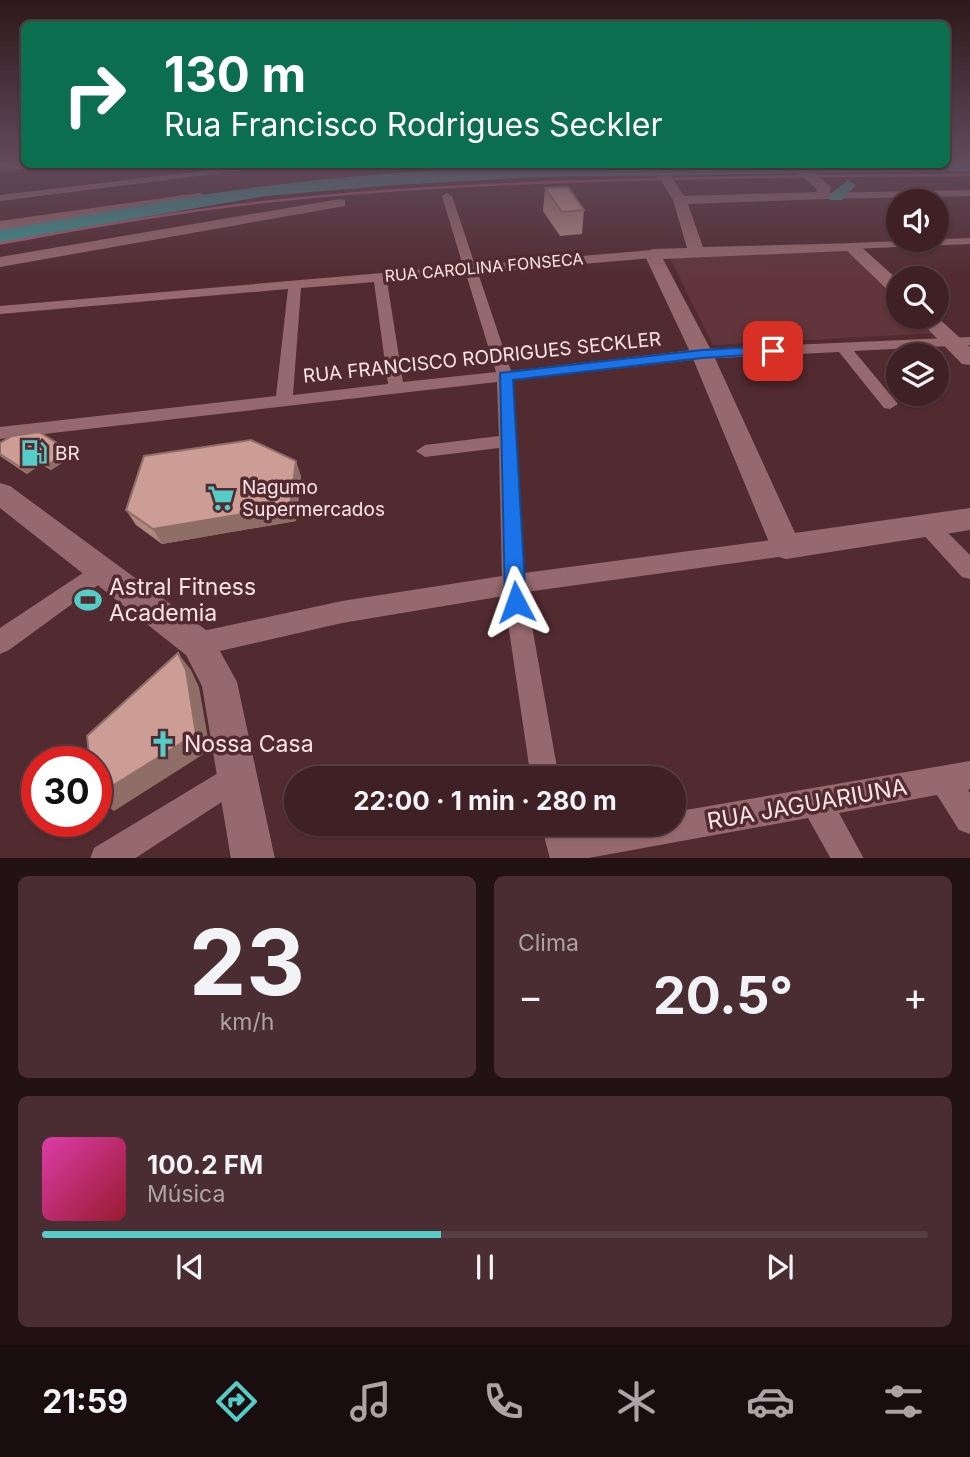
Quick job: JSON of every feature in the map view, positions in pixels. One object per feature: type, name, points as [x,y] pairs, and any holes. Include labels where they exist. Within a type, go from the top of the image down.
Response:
[{"type":"highway","points":[[0,236],[221,199]]},
{"type":"highway","points":[[0,249],[155,224],[347,203]]},
{"type":"street","points":[[0,226],[190,199]]},
{"type":"street","points":[[441,199],[472,268],[505,377],[514,587],[543,766]]},
{"type":"street","points":[[678,199],[697,252]]},
{"type":"street","points":[[0,262],[347,203]]},
{"type":"street","name":"RUA CAROLINA FONSECA","points":[[0,310],[652,254],[970,241]]},
{"type":"street","points":[[851,246],[886,279]]},
{"type":"street","points":[[652,254],[702,354],[786,547]]},
{"type":"street","points":[[380,276],[396,387]]},
{"type":"street","points":[[284,400],[295,284]]},
{"type":"street","points":[[944,329],[961,341],[970,359]]},
{"type":"street","name":"RUA FRANCISCO RODRIGUES SECKLER","points":[[0,433],[702,354],[961,341]]},
{"type":"street","points":[[843,347],[886,399]]},
{"type":"street","points":[[425,451],[508,441]]},
{"type":"street","points":[[0,493],[198,644],[219,682],[253,858]]},
{"type":"street","points":[[198,644],[283,624],[970,519]]},
{"type":"street","points":[[927,525],[970,570]]},
{"type":"street","points":[[0,642],[101,570]]},
{"type":"street","points":[[107,858],[238,775]]},
{"type":"street","points":[[957,778],[970,819]]},
{"type":"street","name":"RUA JAGUARIUNA","points":[[561,843],[957,778]]},
{"type":"street","points":[[816,801],[848,858]]},
{"type":"shaded area","points":[[848,251],[886,286],[886,329],[934,329],[938,333],[713,345],[670,258]]},
{"type":"building","points":[[553,199],[576,199],[584,210],[562,212]]},
{"type":"building","name":"BR","points":[[39,432],[70,451],[47,465],[38,459],[23,469],[0,454],[0,443],[12,436]]},
{"type":"building","name":"Nagumo Supermercados","points":[[251,440],[296,461],[290,506],[153,529],[126,510],[144,456]]},
{"type":"building","points":[[178,653],[186,670],[196,734],[112,786],[112,746],[88,746],[87,736]]},
{"type":"waterway","points":[[25,239],[197,210],[293,199]]},
{"type":"waterway","points":[[0,243],[34,237]]},
{"type":"place","name":"BR","points":[[34,453]]},
{"type":"place","name":"Nagumo Supermercados","points":[[221,498]]},
{"type":"place","name":"Astral Fitness Academia","points":[[88,600]]},
{"type":"place","name":"Nossa Casa","points":[[163,744]]},
{"type":"route","points":[[516,602],[505,377],[702,354],[773,351]]}]
